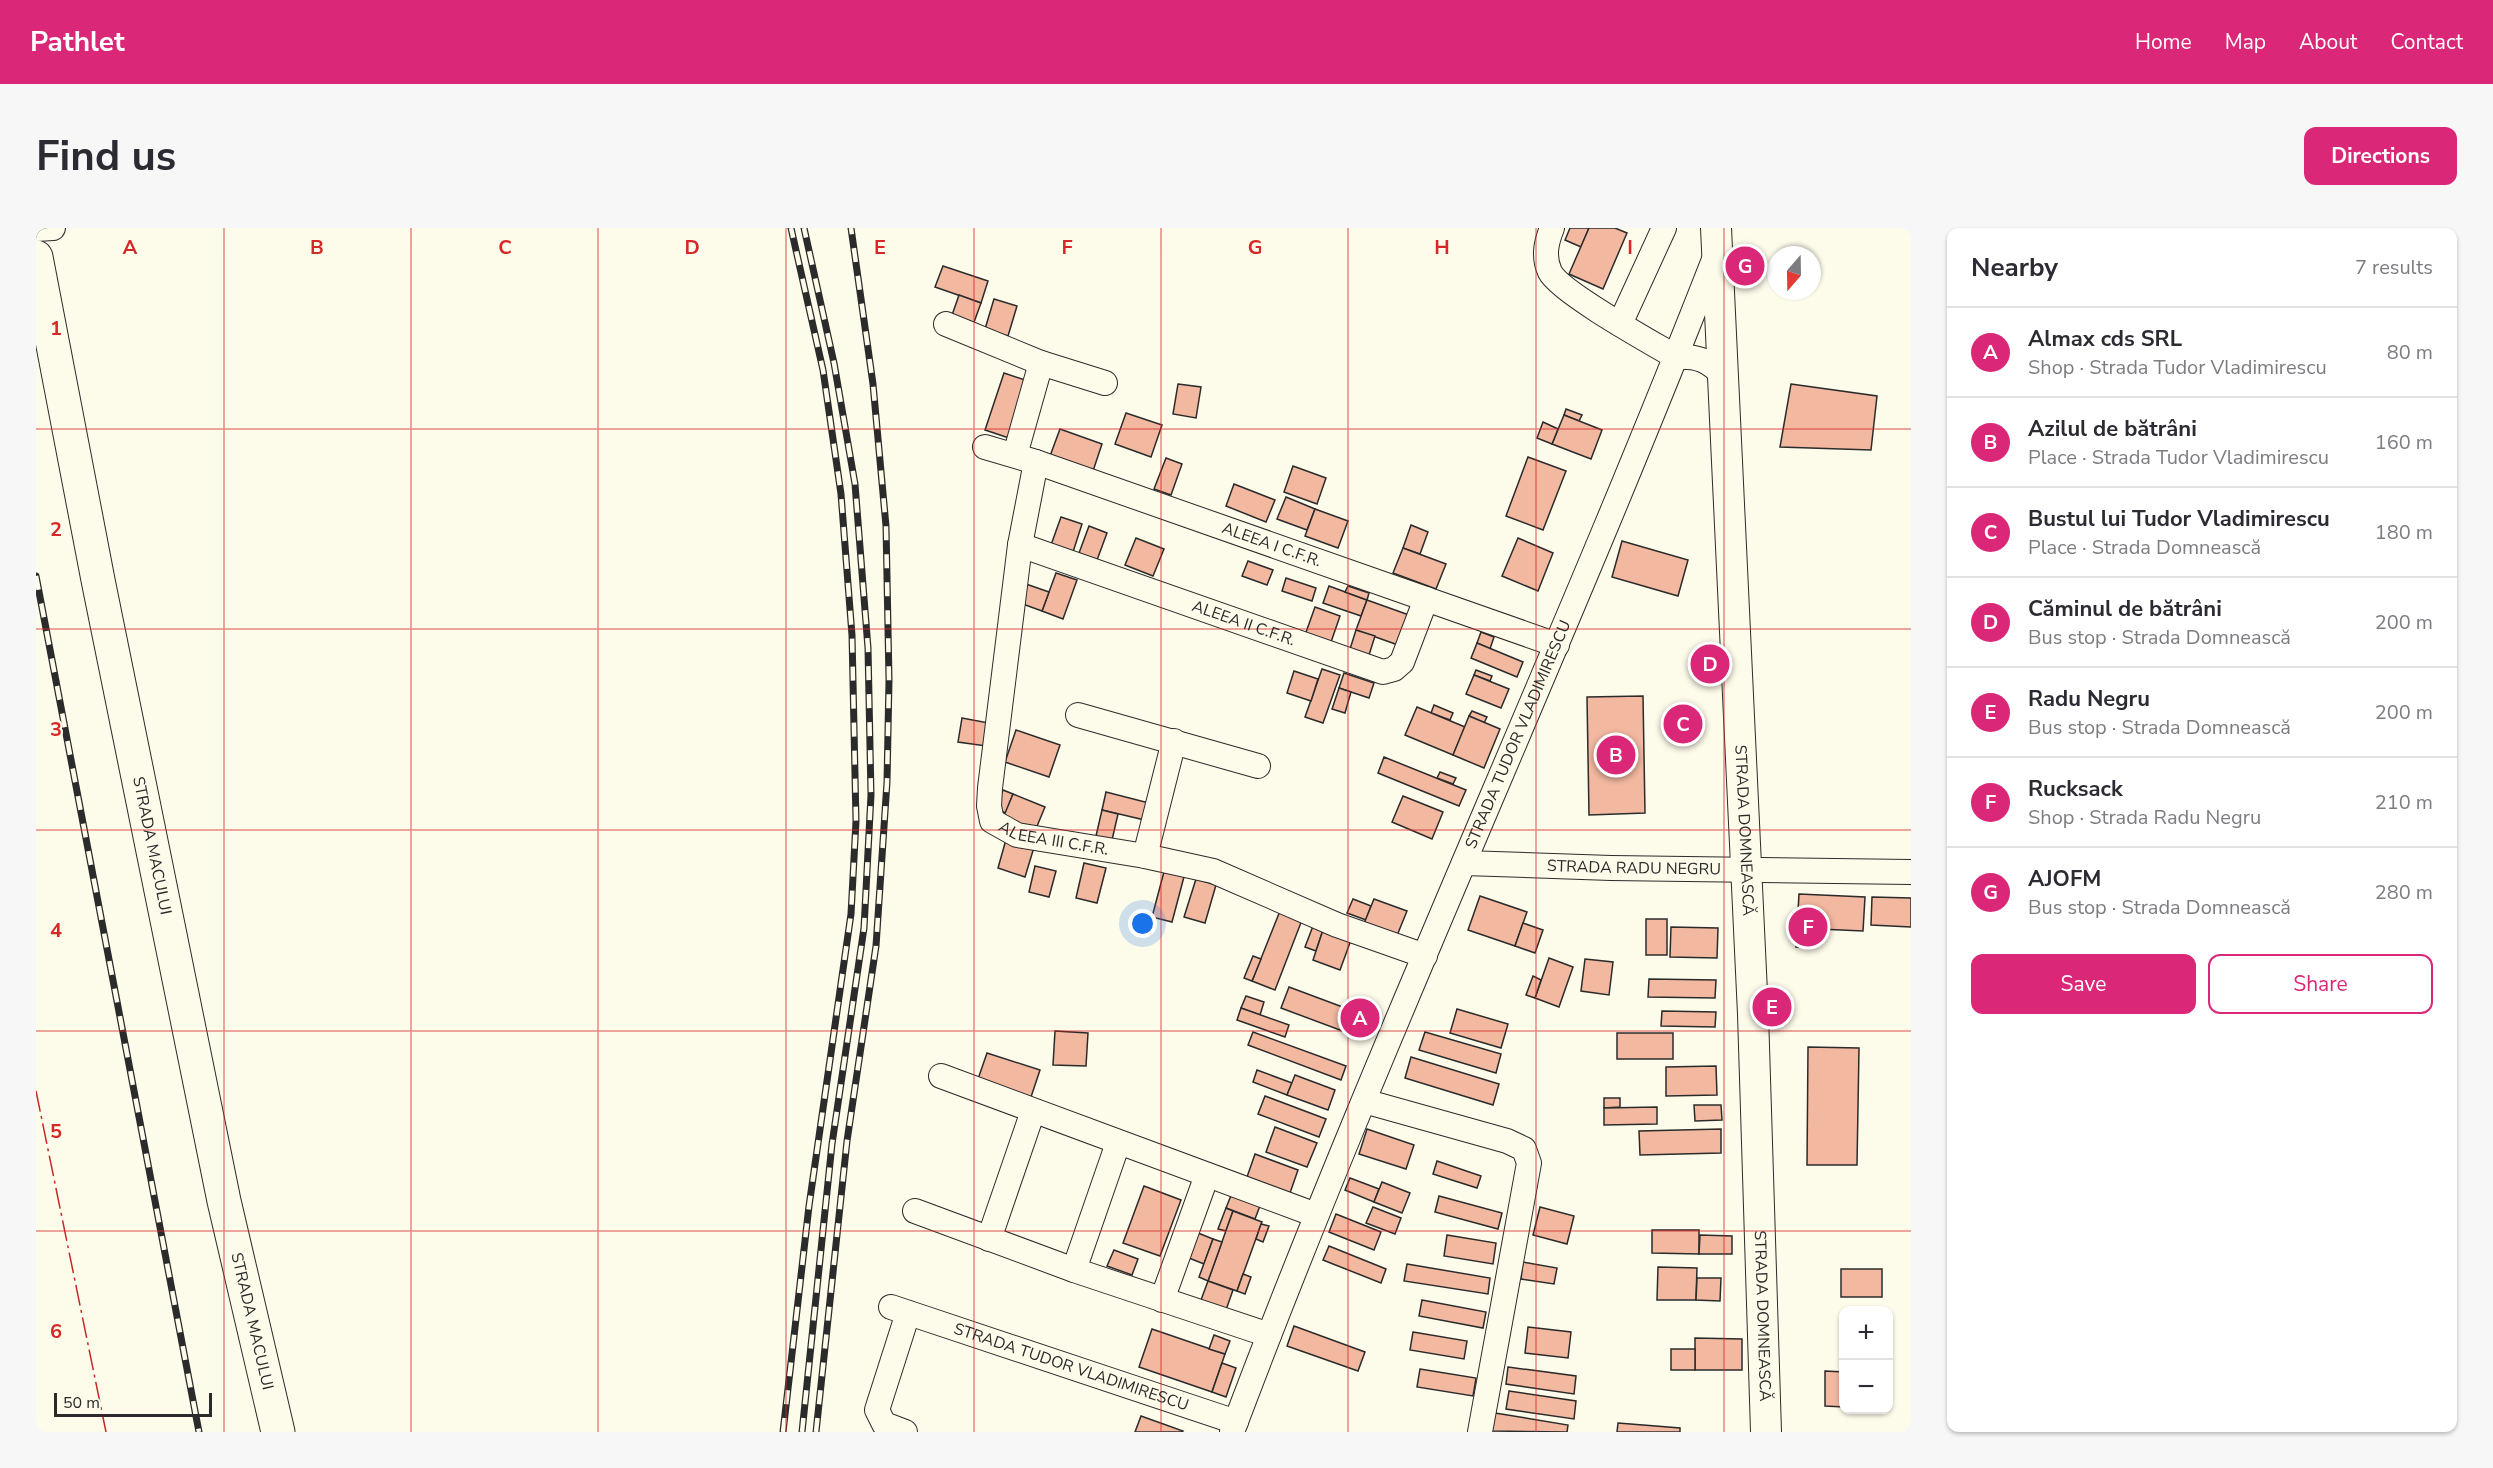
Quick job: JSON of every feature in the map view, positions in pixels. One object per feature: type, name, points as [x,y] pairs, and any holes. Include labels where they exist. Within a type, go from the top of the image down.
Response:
[{"type":"highway","name":"STRADA MACULUI","points":[[36,257],[98,580],[217,1168],[278,1432]]},
{"type":"main road","name":"STRADA DOMNEASCĂ","points":[[1716,240],[1757,1108],[1766,1432]]},
{"type":"street","points":[[36,229],[53,228]]},
{"type":"street","points":[[1552,228],[1546,248],[1546,262],[1552,275],[1570,291],[1676,357],[1693,356],[1705,359],[1713,364],[1724,377]]},
{"type":"street","points":[[1620,324],[1665,228]]},
{"type":"street","name":"STRADA TUDOR VLADIMIRESCU","points":[[905,1432],[884,1424],[876,1410],[900,1310],[1234,1427],[1316,1215],[1676,357],[1716,240]]},
{"type":"street","points":[[946,324],[1041,363],[1105,383]]},
{"type":"street","name":"ALEEA III C.F.R.","points":[[1041,363],[1026,459],[1020,545],[990,788],[989,806],[992,822],[1017,835],[1145,856],[1214,871],[1337,925],[1425,956]]},
{"type":"street","name":"ALEEA I C.F.R.","points":[[985,447],[1026,459],[1557,645]]},
{"type":"street","name":"ALEEA II C.F.R.","points":[[1020,545],[1383,672],[1394,669],[1402,662],[1426,599]]},
{"type":"street","points":[[1078,715],[1258,766]]},
{"type":"street","points":[[1145,856],[1174,741]]},
{"type":"street","name":"STRADA RADU NEGRU","points":[[1464,863],[1911,872]]},
{"type":"street","points":[[941,1076],[1316,1215]]},
{"type":"street","points":[[1364,1101],[1507,1141],[1524,1149],[1529,1163],[1480,1432]]},
{"type":"street","points":[[989,1239],[1033,1111]]},
{"type":"street","points":[[1074,1270],[1118,1143]]},
{"type":"street","points":[[1162,1300],[1207,1175]]},
{"type":"street","points":[[915,1211],[1074,1270],[1269,1335]]},
{"type":"building","points":[[1570,228],[1589,228],[1581,247],[1565,240]]},
{"type":"building","points":[[1589,228],[1615,228],[1627,233],[1603,289],[1569,274]]},
{"type":"building","points":[[943,266],[988,281],[981,303],[935,287]]},
{"type":"building","points":[[959,295],[981,303],[973,325],[951,318]]},
{"type":"building","points":[[994,299],[1017,306],[1008,336],[985,329]]},
{"type":"building","points":[[1004,373],[1031,382],[1012,439],[985,430]]},
{"type":"building","points":[[1178,384],[1201,387],[1196,418],[1173,414]]},
{"type":"building","points":[[1791,384],[1877,396],[1871,450],[1780,447]]},
{"type":"building","points":[[1566,409],[1582,415],[1579,421],[1564,415]]},
{"type":"building","points":[[1126,413],[1162,425],[1151,457],[1115,444]]},
{"type":"building","points":[[1564,415],[1602,430],[1591,459],[1552,444]]},
{"type":"building","points":[[1543,422],[1558,429],[1552,444],[1537,438]]},
{"type":"building","points":[[1060,429],[1102,444],[1093,471],[1050,456]]},
{"type":"building","points":[[1528,457],[1566,471],[1543,530],[1506,516]]},
{"type":"building","points":[[1166,458],[1182,464],[1171,495],[1154,489]]},
{"type":"building","points":[[1293,466],[1326,478],[1317,504],[1284,492]]},
{"type":"building","points":[[1234,484],[1275,500],[1266,522],[1226,506]]},
{"type":"building","points":[[1286,497],[1315,509],[1307,530],[1277,519]]},
{"type":"building","points":[[1315,509],[1348,521],[1338,548],[1305,536]]},
{"type":"building","points":[[1061,517],[1082,524],[1073,552],[1051,545]]},
{"type":"building","points":[[1411,525],[1428,532],[1420,554],[1403,548]]},
{"type":"building","points":[[1089,526],[1107,533],[1097,560],[1079,553]]},
{"type":"building","points":[[1136,538],[1164,549],[1153,576],[1125,565]]},
{"type":"building","points":[[1518,538],[1553,553],[1538,591],[1502,576]]},
{"type":"building","points":[[1622,541],[1688,560],[1678,596],[1612,577]]},
{"type":"building","points":[[1403,548],[1446,564],[1436,589],[1393,573]]},
{"type":"building","points":[[1248,561],[1273,570],[1267,585],[1242,576]]},
{"type":"building","points":[[1056,573],[1077,580],[1063,619],[1042,611]]},
{"type":"building","points":[[1286,578],[1316,588],[1312,601],[1282,591]]},
{"type":"building","points":[[1026,584],[1049,592],[1042,611],[1020,603]]},
{"type":"building","points":[[1329,586],[1367,600],[1361,616],[1323,603]]},
{"type":"building","points":[[1348,586],[1369,593],[1367,600],[1345,592]]},
{"type":"building","points":[[1367,600],[1409,615],[1398,645],[1356,630]]},
{"type":"building","points":[[1315,607],[1340,616],[1330,645],[1305,635]]},
{"type":"building","points":[[1356,630],[1375,636],[1369,655],[1350,649]]},
{"type":"building","points":[[1481,632],[1494,637],[1490,649],[1477,643]]},
{"type":"building","points":[[1477,643],[1523,662],[1517,677],[1471,658]]},
{"type":"building","points":[[1322,669],[1340,675],[1323,723],[1305,717]]},
{"type":"building","points":[[1476,670],[1492,676],[1490,681],[1474,675]]},
{"type":"building","points":[[1294,671],[1318,679],[1311,701],[1287,693]]},
{"type":"building","points":[[1344,673],[1374,683],[1369,698],[1339,688]]},
{"type":"building","points":[[1474,675],[1509,689],[1501,708],[1466,694]]},
{"type":"building","points":[[1339,688],[1351,692],[1345,713],[1332,709]]},
{"type":"building","points":[[1643,696],[1645,813],[1589,815],[1587,697]]},
{"type":"building","points":[[1434,705],[1453,713],[1450,720],[1431,713]]},
{"type":"building","points":[[1417,707],[1465,727],[1453,755],[1405,735]]},
{"type":"building","points":[[1472,711],[1487,717],[1484,723],[1469,716]]},
{"type":"building","points":[[1469,716],[1500,729],[1484,768],[1453,755]]},
{"type":"building","points":[[962,718],[989,723],[986,746],[958,742]]},
{"type":"building","points":[[1016,730],[1060,745],[1049,777],[1005,762]]},
{"type":"building","points":[[1384,757],[1466,790],[1459,806],[1378,773]]},
{"type":"building","points":[[1440,772],[1456,778],[1453,784],[1437,778]]},
{"type":"building","points":[[1003,790],[1013,794],[1006,813],[995,809]]},
{"type":"building","points":[[1106,792],[1153,804],[1149,821],[1102,810]]},
{"type":"building","points":[[1013,794],[1045,807],[1035,831],[1003,818]]},
{"type":"building","points":[[1403,796],[1443,812],[1432,839],[1392,822]]},
{"type":"building","points":[[1102,810],[1118,814],[1112,840],[1096,836]]},
{"type":"building","points":[[1007,836],[1035,844],[1025,877],[998,868]]},
{"type":"building","points":[[1084,863],[1106,868],[1097,903],[1076,898]]},
{"type":"building","points":[[1035,866],[1056,871],[1049,897],[1029,892]]},
{"type":"building","points":[[1165,868],[1185,873],[1172,922],[1152,917]]},
{"type":"building","points":[[1196,879],[1216,885],[1205,923],[1184,917]]},
{"type":"building","points":[[1799,894],[1865,897],[1863,931],[1797,928]]},
{"type":"building","points":[[1480,896],[1527,912],[1515,946],[1468,930]]},
{"type":"building","points":[[1872,897],[1911,898],[1911,927],[1871,925]]},
{"type":"building","points":[[1353,899],[1371,906],[1366,920],[1347,913]]},
{"type":"building","points":[[1374,899],[1407,911],[1396,938],[1363,926]]},
{"type":"building","points":[[1280,911],[1302,920],[1275,990],[1252,981]]},
{"type":"building","points":[[1646,919],[1667,919],[1667,955],[1646,955]]},
{"type":"building","points":[[1523,923],[1543,930],[1535,953],[1515,946]]},
{"type":"building","points":[[1313,926],[1323,930],[1316,951],[1305,947]]},
{"type":"building","points":[[1671,927],[1718,928],[1717,958],[1670,957]]},
{"type":"building","points":[[1797,928],[1813,929],[1812,948],[1796,947]]},
{"type":"building","points":[[1323,930],[1351,940],[1340,970],[1313,960]]},
{"type":"building","points":[[1253,956],[1261,959],[1252,981],[1244,978]]},
{"type":"building","points":[[1549,958],[1573,967],[1559,1007],[1535,998]]},
{"type":"building","points":[[1585,959],[1613,962],[1609,995],[1581,991]]},
{"type":"building","points":[[1533,976],[1541,980],[1535,998],[1526,995]]},
{"type":"building","points":[[1649,979],[1716,980],[1715,998],[1648,997]]},
{"type":"building","points":[[1289,987],[1372,1018],[1364,1039],[1281,1008]]},
{"type":"building","points":[[1246,996],[1264,1002],[1260,1015],[1241,1008]]},
{"type":"building","points":[[1241,1008],[1289,1025],[1285,1037],[1237,1020]]},
{"type":"building","points":[[1457,1009],[1508,1024],[1501,1048],[1450,1033]]},
{"type":"building","points":[[1662,1011],[1716,1012],[1715,1027],[1661,1026]]},
{"type":"building","points":[[1055,1031],[1088,1033],[1086,1066],[1053,1065]]},
{"type":"building","points":[[1253,1032],[1346,1066],[1341,1080],[1248,1045]]},
{"type":"building","points":[[1425,1032],[1501,1054],[1496,1073],[1419,1050]]},
{"type":"building","points":[[1617,1033],[1673,1033],[1673,1059],[1617,1059]]},
{"type":"building","points":[[1808,1047],[1859,1048],[1857,1165],[1807,1165]]},
{"type":"building","points":[[987,1053],[1040,1070],[1031,1097],[978,1079]]},
{"type":"building","points":[[1411,1057],[1499,1084],[1493,1105],[1405,1078]]},
{"type":"building","points":[[1716,1066],[1717,1095],[1666,1096],[1666,1067]]},
{"type":"building","points":[[1257,1070],[1292,1083],[1287,1095],[1253,1082]]},
{"type":"building","points":[[1295,1075],[1335,1090],[1328,1110],[1287,1095]]},
{"type":"building","points":[[1265,1096],[1326,1119],[1319,1137],[1258,1114]]},
{"type":"building","points":[[1604,1098],[1620,1098],[1620,1107],[1604,1108]]},
{"type":"building","points":[[1694,1105],[1721,1105],[1722,1120],[1695,1121]]},
{"type":"building","points":[[1657,1107],[1657,1124],[1604,1125],[1604,1108]]},
{"type":"building","points":[[1275,1127],[1317,1143],[1307,1167],[1266,1152]]},
{"type":"building","points":[[1367,1129],[1414,1145],[1406,1169],[1359,1154]]},
{"type":"building","points":[[1721,1129],[1721,1153],[1640,1155],[1639,1131]]},
{"type":"building","points":[[1255,1154],[1298,1170],[1290,1193],[1247,1177]]},
{"type":"building","points":[[1437,1161],[1481,1176],[1477,1188],[1433,1174]]},
{"type":"building","points":[[1350,1178],[1379,1189],[1374,1202],[1345,1190]]},
{"type":"building","points":[[1382,1182],[1410,1193],[1402,1213],[1374,1202]]},
{"type":"building","points":[[1144,1186],[1181,1200],[1160,1256],[1123,1243]]},
{"type":"building","points":[[1232,1193],[1261,1203],[1255,1219],[1226,1208]]},
{"type":"building","points":[[1439,1196],[1502,1213],[1498,1229],[1435,1212]]},
{"type":"building","points":[[1373,1207],[1401,1218],[1395,1234],[1366,1223]]},
{"type":"building","points":[[1540,1207],[1574,1216],[1567,1244],[1533,1235]]},
{"type":"building","points":[[1226,1208],[1233,1211],[1226,1231],[1218,1229]]},
{"type":"building","points":[[1233,1211],[1262,1222],[1237,1291],[1208,1281]]},
{"type":"building","points":[[1336,1214],[1381,1232],[1374,1250],[1329,1232]]},
{"type":"building","points":[[1261,1224],[1269,1226],[1263,1242],[1256,1239]]},
{"type":"building","points":[[1652,1230],[1699,1230],[1699,1254],[1652,1253]]},
{"type":"building","points":[[1198,1233],[1213,1239],[1204,1264],[1189,1258]]},
{"type":"building","points":[[1447,1235],[1496,1243],[1493,1264],[1444,1256]]},
{"type":"building","points":[[1700,1235],[1732,1236],[1732,1254],[1699,1254]]},
{"type":"building","points":[[1213,1239],[1222,1242],[1208,1281],[1199,1277]]},
{"type":"building","points":[[1329,1246],[1386,1269],[1381,1283],[1323,1260]]},
{"type":"building","points":[[1114,1250],[1138,1259],[1132,1275],[1107,1266]]},
{"type":"building","points":[[1523,1262],[1557,1268],[1554,1284],[1521,1279]]},
{"type":"building","points":[[1407,1264],[1490,1278],[1488,1294],[1404,1281]]},
{"type":"building","points":[[1658,1267],[1697,1268],[1696,1300],[1657,1300]]},
{"type":"building","points":[[1841,1269],[1882,1269],[1882,1297],[1841,1297]]},
{"type":"building","points":[[1243,1274],[1251,1277],[1245,1294],[1237,1291]]},
{"type":"building","points":[[1697,1278],[1721,1278],[1720,1301],[1696,1300]]},
{"type":"building","points":[[1208,1281],[1233,1290],[1226,1310],[1201,1300]]},
{"type":"building","points":[[1422,1300],[1486,1312],[1483,1328],[1419,1316]]},
{"type":"building","points":[[1294,1326],[1365,1352],[1358,1371],[1287,1346]]},
{"type":"building","points":[[1528,1327],[1571,1332],[1568,1358],[1525,1353]]},
{"type":"building","points":[[1152,1329],[1225,1354],[1212,1392],[1139,1367]]},
{"type":"building","points":[[1413,1332],[1467,1341],[1464,1359],[1410,1350]]},
{"type":"building","points":[[1214,1335],[1230,1341],[1225,1354],[1209,1349]]},
{"type":"building","points":[[1695,1338],[1742,1339],[1742,1370],[1695,1370]]},
{"type":"building","points":[[1671,1349],[1695,1349],[1695,1370],[1671,1370]]},
{"type":"building","points":[[1222,1363],[1236,1368],[1226,1397],[1212,1392]]},
{"type":"building","points":[[1508,1367],[1576,1376],[1574,1394],[1506,1384]]},
{"type":"building","points":[[1420,1369],[1476,1378],[1473,1396],[1417,1387]]},
{"type":"building","points":[[1825,1371],[1839,1372],[1839,1407],[1825,1406]]},
{"type":"building","points":[[1509,1391],[1576,1401],[1574,1419],[1506,1409]]},
{"type":"building","points":[[1495,1413],[1568,1425],[1567,1432],[1492,1431]]},
{"type":"building","points":[[1141,1416],[1183,1431],[1135,1432]]},
{"type":"building","points":[[1618,1423],[1680,1428],[1680,1432],[1617,1432]]},
{"type":"railway","points":[[783,1432],[809,1206],[851,914],[856,821],[852,635],[841,494],[823,370],[791,228]]},
{"type":"railway","points":[[802,1432],[832,1144],[864,928],[871,795],[868,648],[855,484],[834,363],[804,228]]},
{"type":"railway","points":[[816,1432],[847,1141],[876,946],[887,782],[889,680],[886,526],[873,384],[851,228]]},
{"type":"railway","points":[[36,576],[199,1432]]},
{"type":"power","points":[[36,1091],[106,1432]]},
{"type":"power","points":[[36,1427],[37,1432]]},
{"type":"place","name":"AJOFM","points":[[1745,266]]},
{"type":"place","name":"Căminul de bătrâni","points":[[1710,664]]},
{"type":"place","name":"Bustul lui Tudor Vladimirescu","points":[[1683,724]]},
{"type":"place","name":"Azilul de bătrâni","points":[[1616,755]]},
{"type":"place","name":"Rucksack","points":[[1808,927]]},
{"type":"place","name":"Radu Negru","points":[[1772,1007]]},
{"type":"place","name":"Almax cds SRL","points":[[1360,1018]]}]
